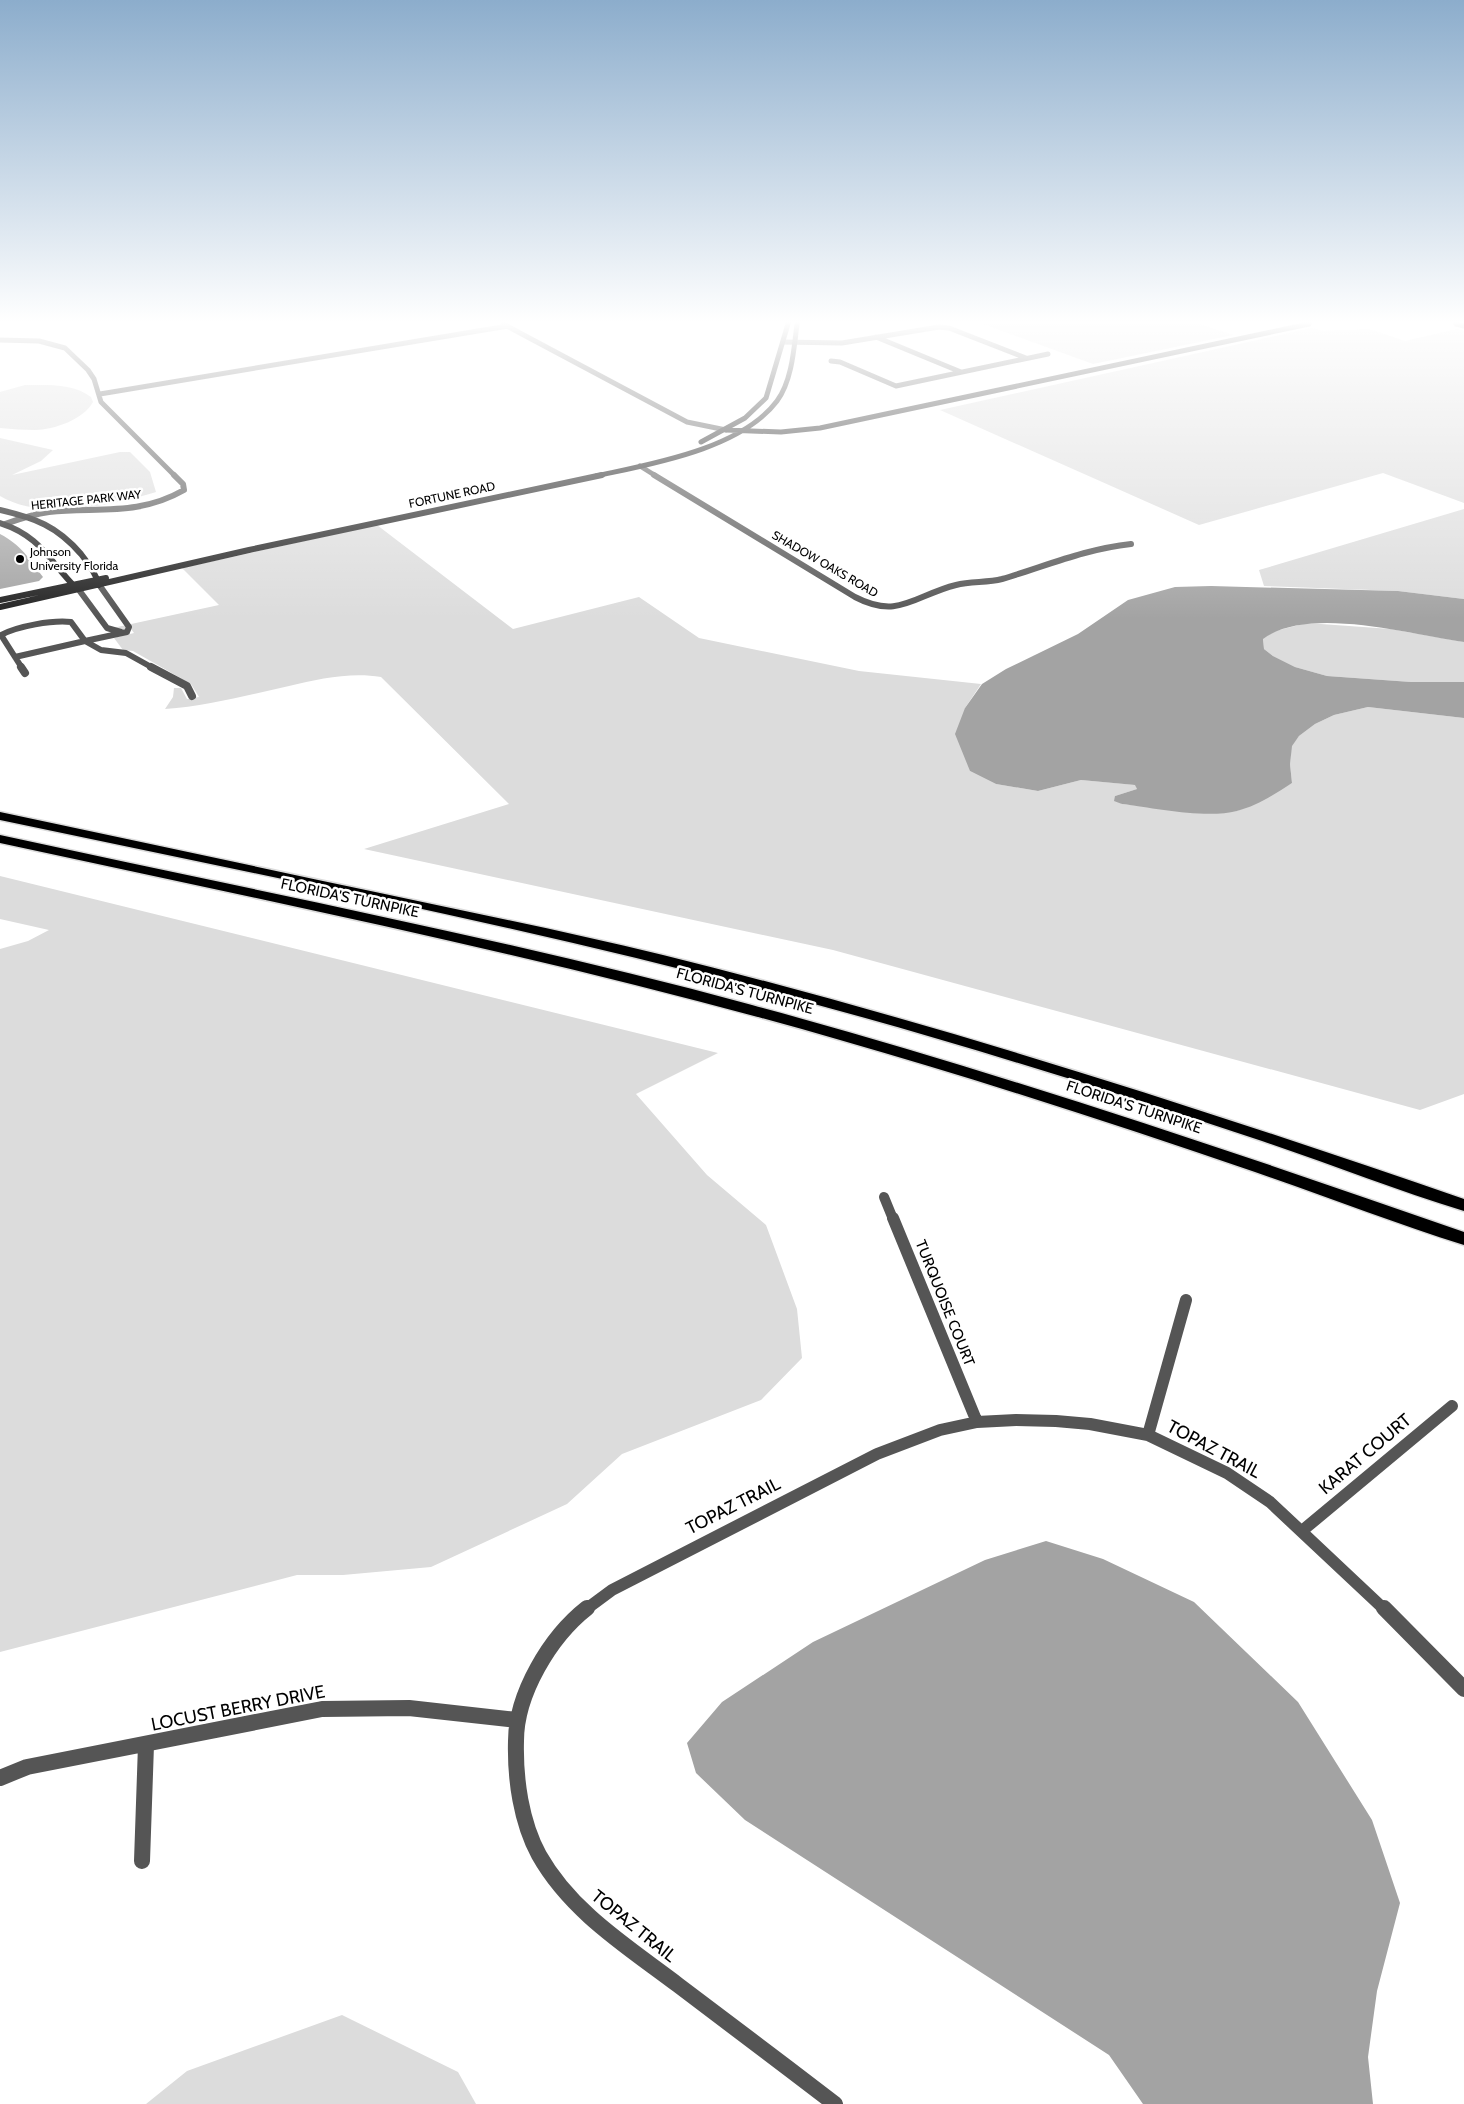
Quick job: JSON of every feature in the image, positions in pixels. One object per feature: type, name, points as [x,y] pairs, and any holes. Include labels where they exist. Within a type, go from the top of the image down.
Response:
[{"type":"highway","name":"FLORIDA'S TURNPIKE","points":[[0,816],[526,928],[660,959],[792,994],[947,1037],[1108,1086],[1270,1138],[1464,1205]]},
{"type":"highway","name":"FLORIDA'S TURNPIKE","points":[[0,840],[508,950],[643,982],[786,1020],[932,1062],[1094,1112],[1258,1166],[1464,1239]]},
{"type":"main road","name":"FORTUNE ROAD","points":[[676,455],[738,422]]},
{"type":"main road","name":"FORTUNE ROAD","points":[[0,600],[72,584],[99,582],[640,466],[718,443],[752,422]]},
{"type":"main road","points":[[726,430],[781,432],[820,428],[847,422]]},
{"type":"main road","points":[[0,510],[27,517],[56,528],[71,541],[99,582]]},
{"type":"main road","points":[[2,523],[28,534],[43,547],[72,584],[79,590]]},
{"type":"main road","name":"FORTUNE ROAD","points":[[0,608],[79,590],[99,582]]},
{"type":"street","name":"HERITAGE PARK WAY","points":[[2,523],[49,512],[102,511],[139,506],[160,502],[184,490],[183,484],[121,422]]},
{"type":"street","points":[[688,422],[726,430]]},
{"type":"street","name":"SHADOW OAKS ROAD","points":[[640,466],[855,597],[878,608],[890,607],[955,586],[1002,579],[1081,551],[1131,544]]},
{"type":"street","points":[[15,657],[127,632],[130,627],[99,582]]},
{"type":"street","points":[[79,590],[107,628],[114,631],[127,632]]},
{"type":"street","points":[[25,673],[1,635],[9,631],[67,621],[71,622],[85,641],[101,650],[126,653],[187,686],[192,696]]},
{"type":"street","name":"TURQUOISE COURT","points":[[884,1197],[976,1422]]},
{"type":"street","points":[[1148,1435],[1186,1300]]},
{"type":"street","name":"KARAT COURT","points":[[1303,1530],[1452,1406]]},
{"type":"street","name":"TOPAZ TRAIL","points":[[836,2104],[592,1920],[571,1898],[539,1855],[527,1825],[522,1801],[515,1749],[517,1720],[531,1683],[568,1625],[612,1590],[877,1454],[940,1430],[976,1422],[1056,1420],[1090,1424],[1148,1435],[1227,1473],[1270,1502],[1303,1530],[1464,1689]]},
{"type":"street","name":"LOCUST BERRY DRIVE","points":[[0,1778],[27,1767],[322,1709],[409,1708],[517,1720]]},
{"type":"street","points":[[142,1861],[146,1745]]},
{"type":"shaded area","points":[[0,422],[68,422],[51,428],[35,430],[0,428]]},
{"type":"shaded area","points":[[967,422],[1464,422],[1464,503],[1383,473],[1199,525]]},
{"type":"shaded area","points":[[0,438],[53,450],[41,461],[12,475],[120,452],[130,452],[150,472],[156,492],[120,502],[78,508],[36,508],[17,504],[0,496]]},
{"type":"shaded area","points":[[1464,509],[1464,599],[1398,591],[1264,586],[1259,570]]},
{"type":"shaded area","points":[[377,525],[513,629],[639,597],[699,638],[859,671],[981,684],[965,708],[970,771],[996,784],[1038,791],[1081,780],[1136,785],[1137,789],[1115,796],[1122,804],[1203,813],[1237,811],[1292,783],[1291,746],[1299,736],[1315,724],[1334,715],[1368,707],[1464,718],[1464,1094],[1420,1110],[833,950],[364,849],[509,804],[381,677],[358,675],[335,677],[212,703],[165,709],[173,697],[174,688],[181,688],[187,699],[199,697],[191,684],[133,651],[123,650],[114,638],[134,633],[131,629],[111,633],[108,629],[219,605],[182,568]]},
{"type":"shaded area","name":"Johnson University Florida","points":[[0,534],[19,547],[29,558],[43,577],[39,581],[0,589]]},
{"type":"shaded area","points":[[1211,586],[1398,591],[1464,599],[1464,642],[1389,629],[1333,623],[1306,624],[1283,629],[1263,639],[1264,649],[1273,656],[1295,667],[1327,676],[1411,682],[1464,682],[1464,718],[1368,707],[1334,715],[1315,724],[1299,736],[1292,746],[1290,764],[1292,783],[1252,806],[1224,813],[1180,812],[1122,804],[1114,801],[1115,796],[1137,789],[1135,785],[1081,780],[1038,791],[996,784],[970,771],[955,734],[965,708],[982,684],[1006,669],[1078,634],[1128,600],[1175,587]]},
{"type":"shaded area","points":[[1307,623],[1391,629],[1464,642],[1464,682],[1411,682],[1327,676],[1295,667],[1273,656],[1264,649],[1263,638],[1275,631]]},
{"type":"shaded area","points":[[0,876],[718,1053],[636,1094],[707,1175],[766,1225],[797,1309],[802,1358],[761,1400],[622,1454],[567,1504],[431,1567],[343,1575],[297,1575],[0,1652],[0,949],[28,941],[49,930],[0,919]]},
{"type":"shaded area","points":[[1046,1541],[1103,1559],[1194,1602],[1298,1702],[1372,1820],[1400,1903],[1377,1991],[1368,2057],[1373,2104],[1143,2104],[1109,2055],[745,1820],[696,1773],[687,1743],[722,1702],[813,1642],[985,1560]]},
{"type":"shaded area","points":[[342,2015],[458,2072],[476,2104],[146,2104],[187,2071]]},
{"type":"place","name":"Johnson University Florida","points":[[20,559]]}]
